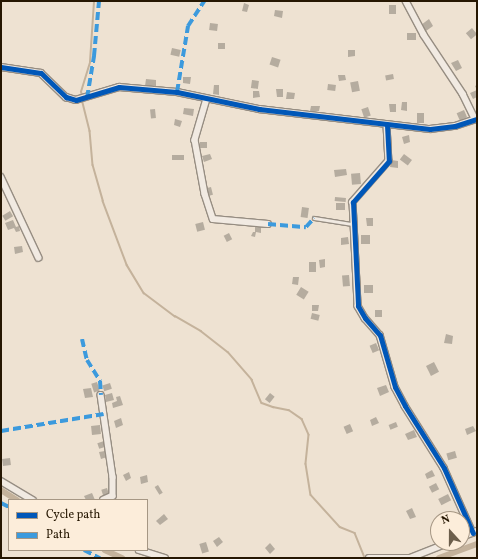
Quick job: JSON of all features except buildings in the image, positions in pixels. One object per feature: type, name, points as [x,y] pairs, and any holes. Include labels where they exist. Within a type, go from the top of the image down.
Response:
[{"type":"street","points":[[1,67],[42,73],[66,97],[76,100],[87,98],[119,87],[177,92],[259,109],[347,118],[387,125],[430,129],[455,126],[476,119],[463,94],[424,35],[406,1]]},
{"type":"street","points":[[207,98],[195,140],[206,194],[213,219],[268,224]]},
{"type":"street","points":[[387,125],[389,161],[353,202],[358,306],[365,318],[380,335],[395,387],[405,406],[444,468],[475,532]]},
{"type":"street","points":[[1,177],[39,258]]},
{"type":"street","points":[[101,395],[113,477],[113,496],[106,499]]},
{"type":"street","points":[[1,481],[31,499]]},
{"type":"street","points":[[369,558],[409,558],[430,550]]},
{"type":"street","points":[[142,551],[165,558]]},
{"type":"lane","points":[[314,218],[353,224]]},
{"type":"waterway","points":[[82,96],[81,92],[90,62],[94,1]]},
{"type":"waterway","points":[[82,99],[90,131],[93,165],[103,201],[127,265],[144,293],[175,316],[201,331],[228,352],[252,380],[262,403],[289,410],[302,419],[309,435],[306,464],[311,495],[340,527],[355,533],[365,558]]},
{"type":"waterway","points":[[1,490],[15,499]]},
{"type":"waterway","points":[[439,558],[477,544]]},
{"type":"waterway","points":[[107,551],[122,558]]},
{"type":"marked path","points":[[87,98],[94,56],[99,1]]},
{"type":"marked path","points":[[177,92],[188,26],[204,1]]},
{"type":"marked path","points":[[268,224],[306,227],[314,218]]},
{"type":"marked path","points":[[82,339],[87,360],[100,381],[101,395]]},
{"type":"marked path","points":[[1,431],[104,414]]},
{"type":"marked path","points":[[1,503],[8,506]]},
{"type":"marked path","points":[[86,551],[100,558]]},
{"type":"cycle path","points":[[1,67],[41,73],[66,97],[76,100],[119,87],[177,92],[259,109],[430,129],[455,126],[477,119]]},
{"type":"cycle path","points":[[387,125],[389,161],[353,202],[358,306],[365,318],[380,335],[395,387],[405,406],[444,468],[473,533]]}]
